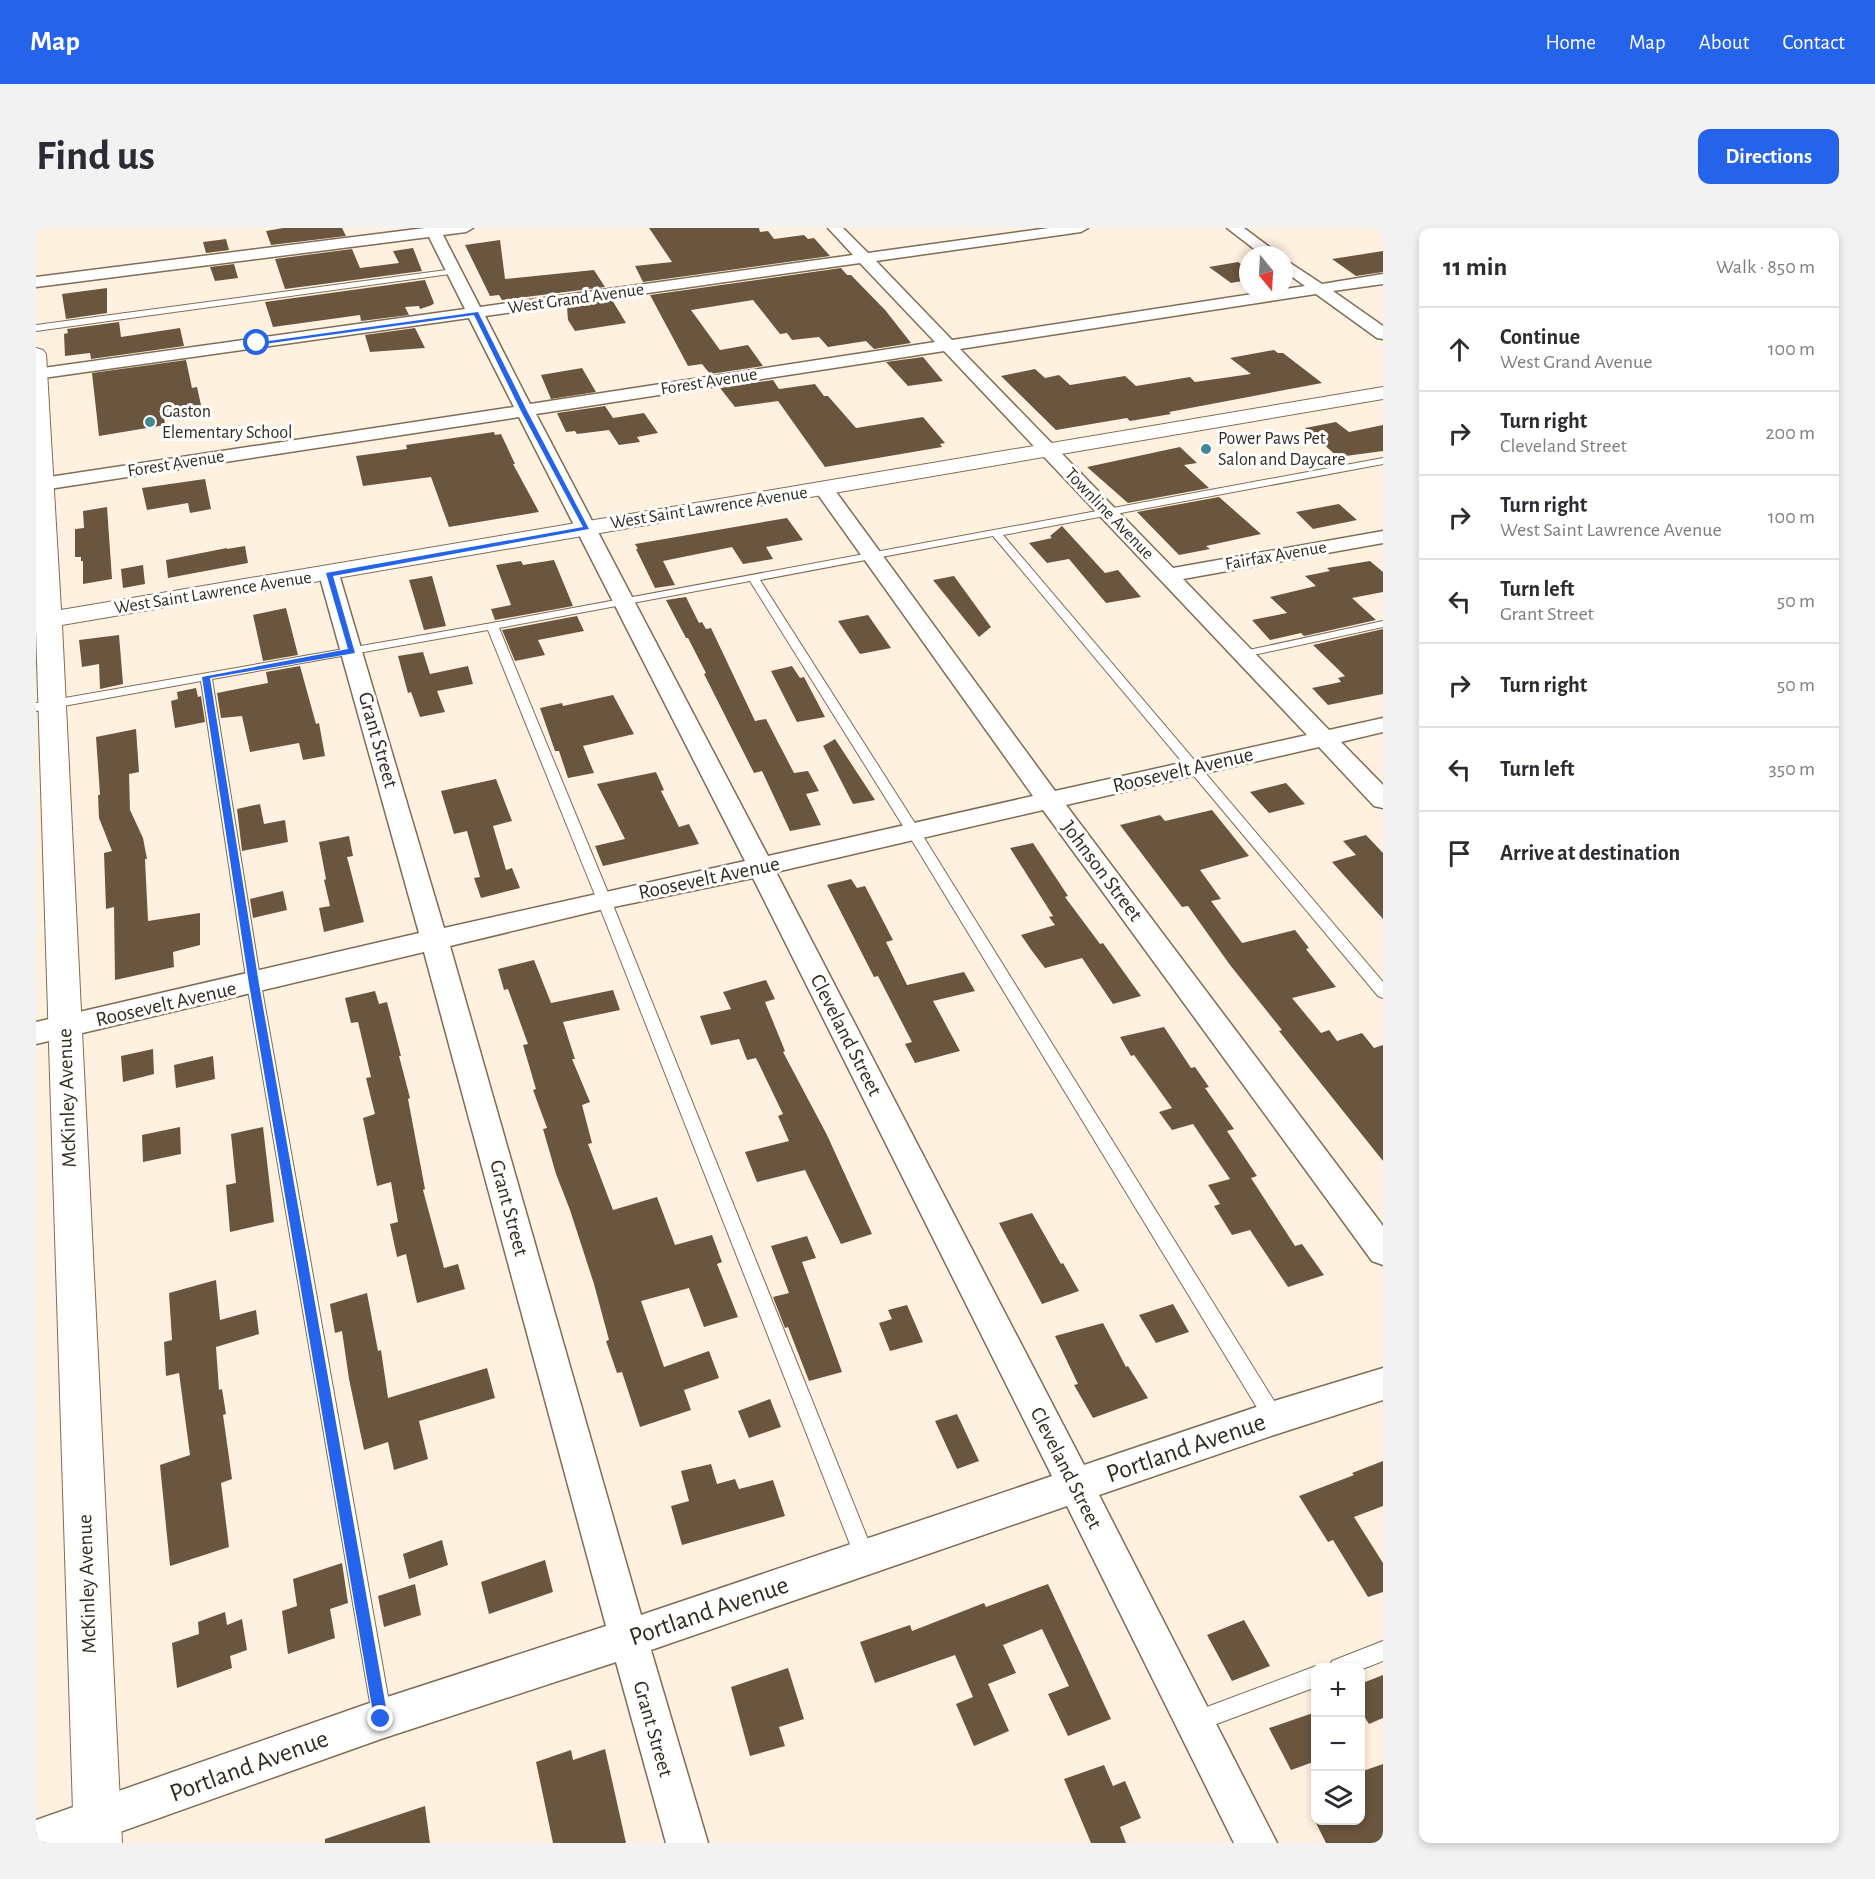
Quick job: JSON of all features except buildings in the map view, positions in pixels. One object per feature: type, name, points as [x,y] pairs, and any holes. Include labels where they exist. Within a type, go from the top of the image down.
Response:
[{"type":"street","points":[[36,282],[433,230],[466,228]]},
{"type":"street","name":"Townline Avenue","points":[[835,228],[1383,800]]},
{"type":"street","name":"West Grand Avenue","points":[[37,367],[476,314],[863,257],[1081,228]]},
{"type":"street","points":[[1234,228],[1259,246]]},
{"type":"street","name":"Cleveland Street","points":[[433,230],[524,411],[587,528],[761,867],[1256,1843]]},
{"type":"street","points":[[1293,270],[1383,333]]},
{"type":"street","name":"Forest Avenue","points":[[40,485],[1383,279]]},
{"type":"street","name":"McKinley Avenue","points":[[37,367],[50,1030],[98,1832]]},
{"type":"street","name":"West Saint Lawrence Avenue","points":[[42,621],[1383,393]]},
{"type":"street","name":"Johnson Street","points":[[824,489],[1049,800],[1383,1251]]},
{"type":"street","name":"Fairfax Avenue","points":[[1169,575],[1383,537]]},
{"type":"street","name":"Grant Street","points":[[329,574],[435,939],[627,1639],[687,1843]]},
{"type":"street","name":"Roosevelt Avenue","points":[[50,1030],[254,984],[604,900],[761,867],[1383,725]]},
{"type":"street","name":"Portland Avenue","points":[[36,1841],[98,1832],[381,1719],[627,1639],[1274,1418],[1383,1384]]},
{"type":"lane","points":[[36,328],[454,271]]},
{"type":"lane","points":[[44,705],[492,626],[1383,461]]},
{"type":"lane","points":[[995,532],[1383,992]]},
{"type":"lane","points":[[753,577],[913,831],[1274,1418]]},
{"type":"lane","points":[[1244,654],[1383,624]]},
{"type":"lane","points":[[492,626],[604,900],[865,1557]]},
{"type":"lane","points":[[206,677],[254,984],[381,1719]]},
{"type":"lane","points":[[1352,1663],[1383,1651]]},
{"type":"lane","points":[[1195,1721],[1311,1678]]},
{"type":"place","name":"Gaston Elementary School","points":[[150,422]]},
{"type":"place","name":"Power Paws Pet Salon and Daycare","points":[[1206,449]]},
{"type":"route","points":[[257,343],[476,314],[524,411],[587,528],[329,574],[352,651],[206,677],[254,984],[381,1719]]}]
